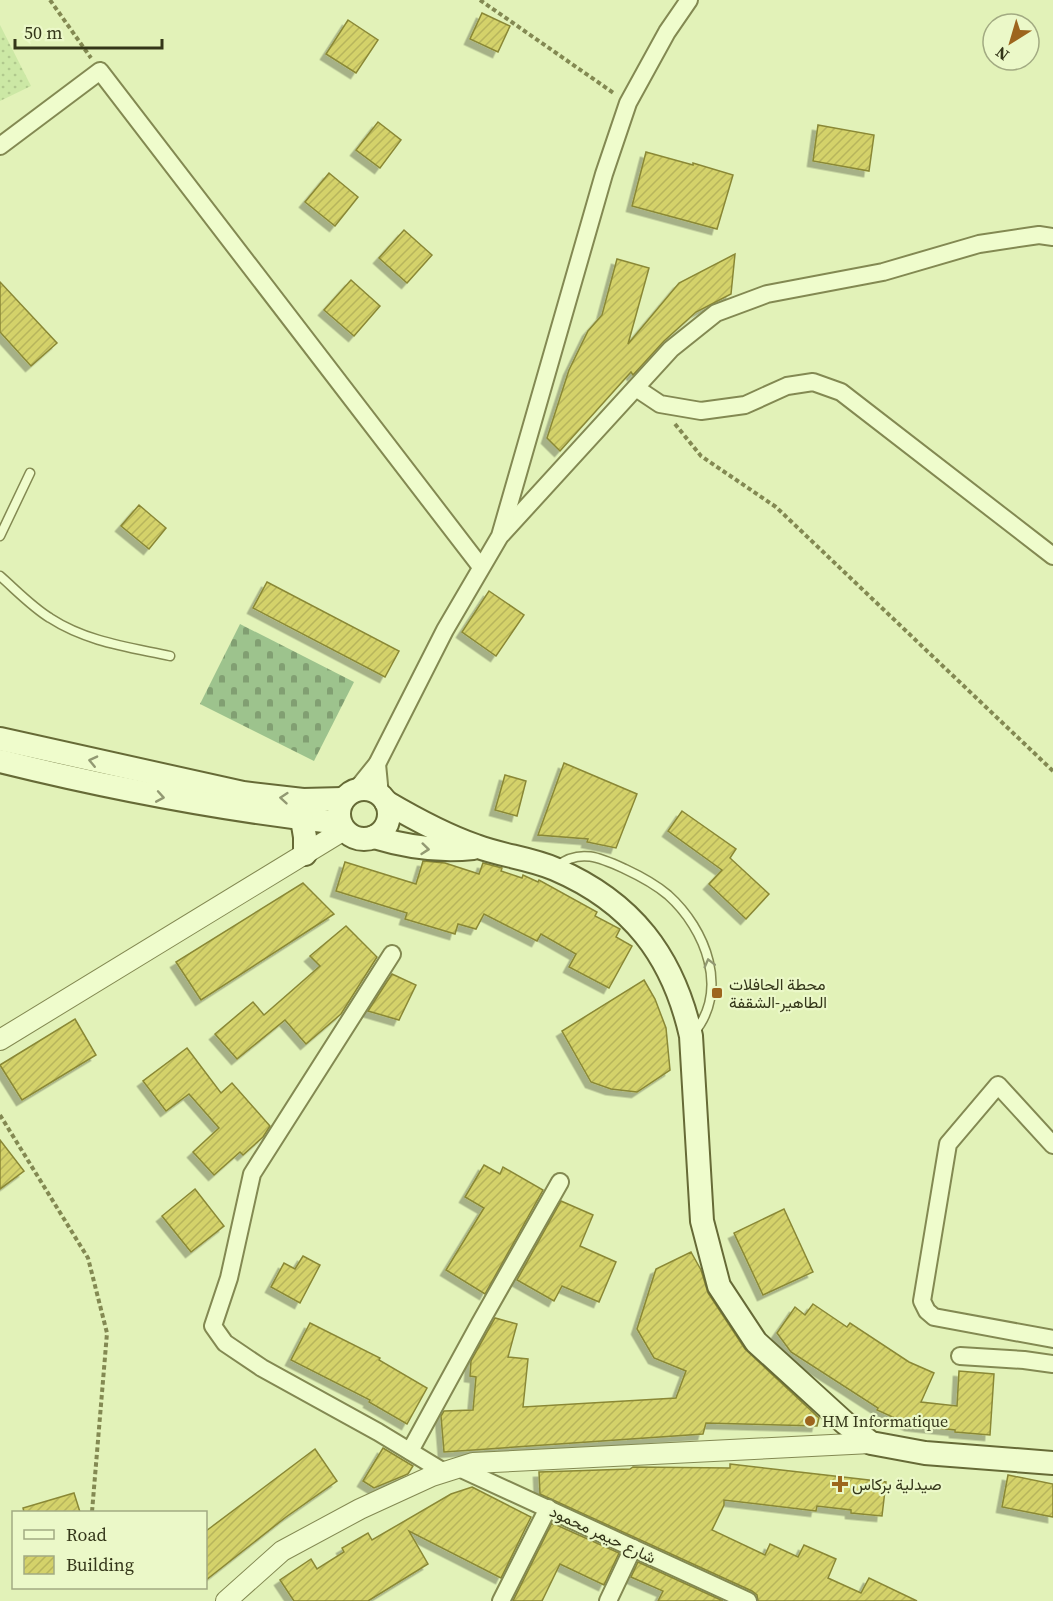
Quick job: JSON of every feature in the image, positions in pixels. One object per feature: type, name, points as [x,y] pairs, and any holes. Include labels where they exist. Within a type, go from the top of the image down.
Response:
[{"type":"main road","points":[[0,739],[111,765],[253,794],[303,800],[350,794],[365,789],[421,822],[478,847],[554,868],[608,898],[647,936],[663,959],[685,1009],[691,1036],[702,1221],[719,1286],[756,1342],[845,1423],[871,1443],[926,1453],[1053,1463]]},
{"type":"main road","points":[[0,761],[148,795],[342,827],[358,839],[374,837],[436,850],[478,847]]},
{"type":"main road","points":[[342,827],[339,807],[350,794]]},
{"type":"main road","points":[[374,837],[381,832],[389,818],[389,809],[383,798]]},
{"type":"main road","points":[[302,819],[306,837],[305,854]]},
{"type":"street","points":[[500,536],[604,174],[628,103],[667,32],[689,0]]},
{"type":"street","points":[[0,146],[100,70],[481,567]]},
{"type":"street","points":[[350,794],[377,764],[440,640],[500,536],[671,349],[716,313],[767,294],[883,272],[980,244],[1039,235],[1053,237]]},
{"type":"street","points":[[636,388],[660,404],[701,411],[745,405],[787,386],[813,382],[841,392],[1053,556]]},
{"type":"street","points":[[377,764],[383,798]]},
{"type":"street","points":[[0,1040],[305,854],[342,827]]},
{"type":"street","name":"شارع حيمر محمود","points":[[392,954],[252,1174],[228,1278],[213,1326],[225,1342],[262,1368],[410,1451],[548,1509],[748,1601]]},
{"type":"street","points":[[1053,1145],[998,1085],[948,1144],[922,1301],[927,1311],[934,1317],[1053,1339]]},
{"type":"street","points":[[410,1451],[560,1182]]},
{"type":"street","points":[[960,1356],[1053,1364]]},
{"type":"street","points":[[226,1601],[282,1551],[360,1509],[451,1470],[473,1463],[871,1443]]},
{"type":"street","points":[[501,1601],[548,1509]]},
{"type":"street","points":[[608,1601],[633,1548]]},
{"type":"lane","points":[[0,536],[30,473]]},
{"type":"lane","points":[[0,576],[48,617],[65,627],[108,643],[170,656]]},
{"type":"lane","points":[[554,868],[576,856],[601,858],[654,884],[681,908],[691,922],[707,955],[713,990],[708,1010],[691,1036]]},
{"type":"path","points":[[50,0],[100,70]]},
{"type":"path","points":[[480,0],[628,103]]},
{"type":"path","points":[[660,404],[701,456],[776,507],[1053,771]]},
{"type":"path","points":[[0,1115],[88,1258],[107,1333],[92,1511]]},
{"type":"green space","points":[[0,25],[31,86],[0,101]]},
{"type":"green space","points":[[240,624],[354,682],[314,761],[200,704]]},
{"type":"building","points":[[482,13],[510,26],[498,52],[470,39]]},
{"type":"building","points":[[348,20],[378,40],[356,73],[326,54]]},
{"type":"building","points":[[378,122],[401,140],[380,168],[356,150]]},
{"type":"building","points":[[818,125],[874,135],[869,171],[813,161]]},
{"type":"building","points":[[646,152],[733,175],[717,229],[632,206]]},
{"type":"building","points":[[329,173],[358,197],[335,226],[305,202]]},
{"type":"building","points":[[404,230],[432,255],[407,283],[379,258]]},
{"type":"building","points":[[735,254],[731,294],[696,312],[664,341],[633,375],[631,372],[560,451],[547,438],[569,370],[588,331],[602,315],[617,259],[649,268],[628,344],[679,283]]},
{"type":"building","points":[[351,280],[380,306],[354,336],[324,310]]},
{"type":"building","points":[[0,282],[57,343],[31,366],[0,332]]},
{"type":"building","points":[[139,505],[166,528],[149,549],[121,526]]},
{"type":"building","points":[[267,582],[399,651],[385,677],[253,608]]},
{"type":"building","points":[[489,591],[524,615],[496,656],[462,632]]},
{"type":"building","points":[[564,763],[637,794],[616,848],[587,842],[588,839],[538,835]]},
{"type":"building","points":[[505,775],[526,781],[517,816],[495,810]]},
{"type":"building","points":[[682,811],[736,849],[730,858],[769,894],[746,919],[709,884],[722,870],[668,831]]},
{"type":"building","points":[[423,861],[445,863],[479,874],[483,863],[502,868],[501,871],[522,878],[523,875],[538,882],[539,880],[597,912],[595,916],[620,929],[616,937],[632,946],[609,988],[569,967],[576,954],[541,934],[537,941],[484,914],[476,929],[458,924],[455,934],[405,919],[407,913],[336,891],[345,862],[416,884]]},
{"type":"building","points":[[303,883],[334,914],[201,1000],[176,962]]},
{"type":"building","points":[[346,926],[377,957],[341,1014],[306,1044],[285,1020],[237,1059],[215,1034],[253,1002],[264,1015],[320,966],[310,956]]},
{"type":"building","points":[[392,974],[416,985],[399,1020],[368,1011]]},
{"type":"building","points":[[644,980],[655,999],[666,1028],[670,1070],[637,1092],[611,1089],[591,1082],[562,1031]]},
{"type":"building","points":[[75,1019],[96,1055],[22,1100],[0,1065]]},
{"type":"building","points":[[187,1048],[221,1093],[232,1083],[270,1126],[263,1137],[243,1155],[240,1152],[214,1175],[193,1152],[219,1128],[189,1094],[166,1111],[143,1081]]},
{"type":"building","points":[[0,1140],[24,1171],[0,1189]]},
{"type":"building","points":[[484,1165],[500,1174],[503,1167],[543,1190],[485,1294],[446,1270],[484,1208],[465,1197]]},
{"type":"building","points":[[195,1189],[224,1226],[191,1252],[162,1216]]},
{"type":"building","points":[[561,1201],[593,1215],[580,1246],[616,1262],[599,1302],[562,1286],[554,1301],[517,1280]]},
{"type":"building","points":[[784,1209],[813,1272],[763,1295],[734,1233]]},
{"type":"building","points":[[691,1252],[701,1270],[708,1293],[745,1349],[819,1418],[817,1426],[706,1423],[703,1434],[444,1452],[441,1416],[444,1411],[473,1410],[476,1377],[470,1376],[471,1361],[495,1318],[517,1324],[508,1357],[528,1359],[523,1407],[676,1398],[686,1371],[654,1358],[637,1329],[656,1269]]},
{"type":"building","points":[[303,1256],[320,1265],[300,1303],[271,1287],[284,1263],[295,1269]]},
{"type":"building","points":[[813,1304],[847,1327],[850,1323],[909,1362],[934,1373],[921,1402],[957,1406],[959,1371],[994,1374],[990,1435],[910,1425],[877,1410],[878,1408],[791,1352],[777,1333],[795,1307],[805,1315]]},
{"type":"building","points":[[310,1323],[380,1358],[379,1360],[427,1388],[407,1424],[369,1402],[370,1400],[291,1360]]},
{"type":"building","points":[[383,1448],[413,1466],[408,1474],[374,1488],[363,1481]]},
{"type":"building","points":[[315,1449],[337,1481],[286,1517],[207,1579],[207,1530]]},
{"type":"building","points":[[730,1464],[886,1482],[882,1516],[817,1506],[816,1511],[724,1500],[724,1505],[712,1530],[765,1555],[770,1544],[798,1557],[804,1545],[836,1559],[828,1578],[861,1593],[869,1578],[917,1601],[758,1601],[757,1595],[752,1591],[540,1494],[539,1472],[630,1469],[633,1467],[730,1468]]},
{"type":"building","points":[[1008,1475],[1053,1484],[1053,1517],[1002,1507]]},
{"type":"building","points":[[472,1487],[531,1517],[501,1578],[409,1531],[428,1564],[368,1601],[294,1601],[280,1580],[311,1559],[317,1569],[344,1552],[342,1548],[368,1533],[372,1540],[451,1494]]},
{"type":"building","points":[[74,1493],[80,1511],[24,1511],[23,1508]]},
{"type":"building","points":[[552,1523],[619,1553],[604,1585],[560,1564],[542,1601],[513,1601]]},
{"type":"building","points":[[638,1562],[723,1601],[658,1601],[663,1591],[631,1577]]},
{"type":"place","name":"محطة الحافلات الطاهير-الشقفة","points":[[717,993]]},
{"type":"place","name":"HM Informatique","points":[[810,1421]]},
{"type":"place","name":"صيدلية بركاس","points":[[840,1484]]}]
